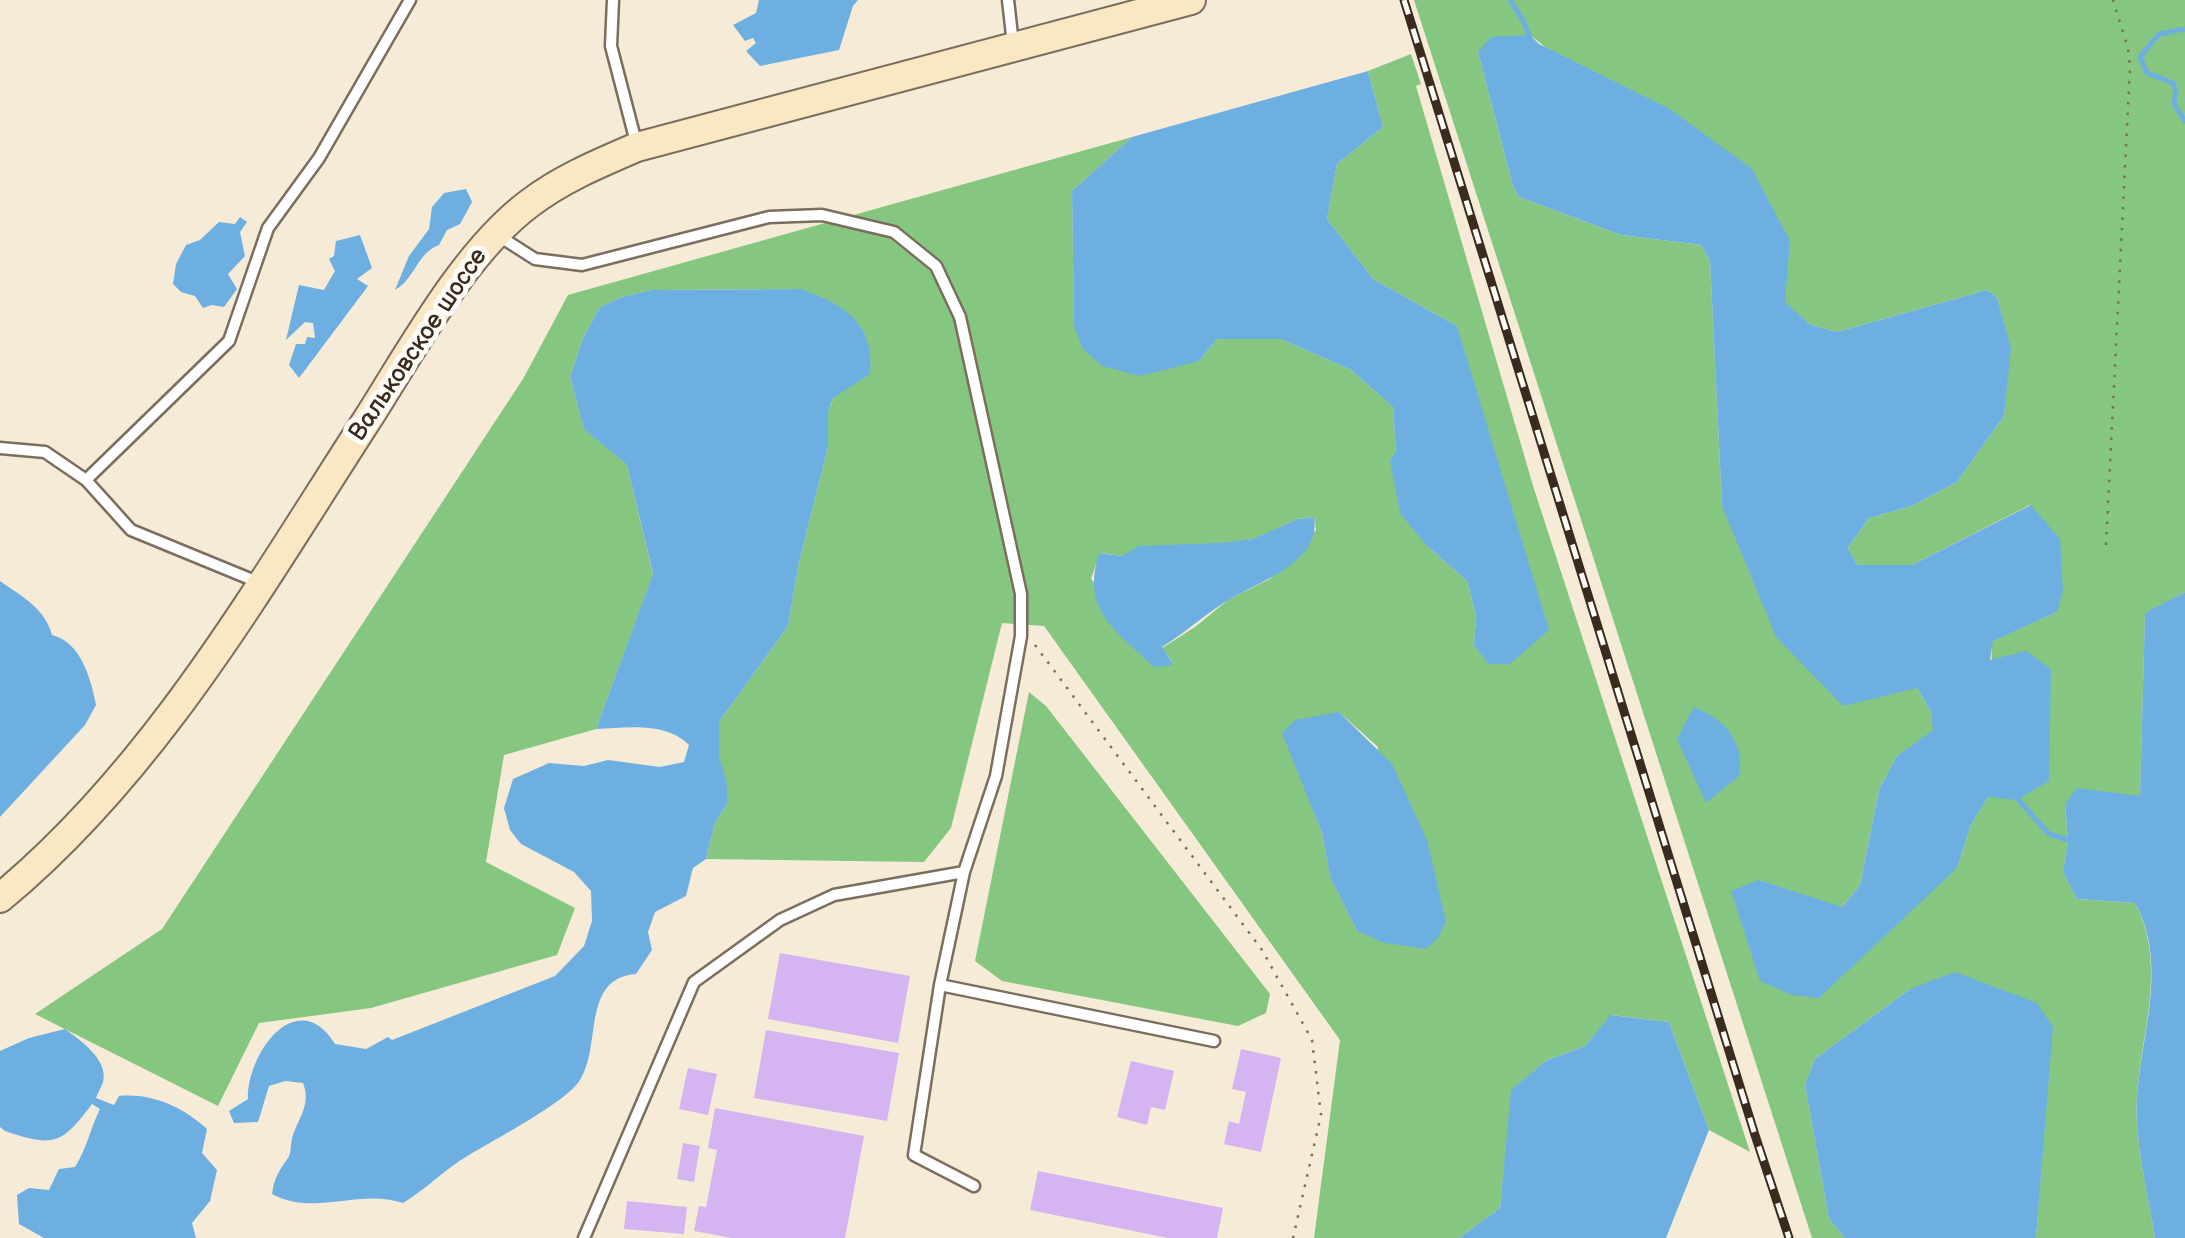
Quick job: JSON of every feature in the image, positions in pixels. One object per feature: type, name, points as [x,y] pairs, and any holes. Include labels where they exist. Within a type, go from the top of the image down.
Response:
[{"type":"main road","name":"Вальковское шоссе","points":[[0,898],[44,862],[154,737],[261,583],[430,321],[497,234],[528,204],[568,178],[637,147],[1191,0]]},
{"type":"lane","points":[[86,480],[229,341],[268,228],[319,158],[410,0]]},
{"type":"lane","points":[[613,0],[611,46],[637,147]]},
{"type":"lane","points":[[1008,0],[1013,49]]},
{"type":"lane","points":[[497,234],[535,259],[582,266],[770,216],[822,215],[894,232],[936,266],[960,317],[1021,594],[1021,636],[996,776],[964,872],[940,985],[914,1154],[974,1186]]},
{"type":"lane","points":[[0,448],[45,452],[86,480],[131,530],[261,583]]},
{"type":"lane","points":[[584,1238],[694,982],[780,920],[834,895],[964,872]]},
{"type":"lane","points":[[940,985],[1214,1041]]},
{"type":"path","points":[[2106,545],[2130,67],[2114,0]]},
{"type":"path","points":[[1021,636],[1037,646],[1262,950],[1312,1040],[1320,1115],[1293,1238]]},
{"type":"green space","points":[[1414,0],[2185,0],[2185,592],[2145,614],[2140,797],[2065,805],[2068,842],[2063,872],[2077,899],[2135,903],[2146,930],[2151,984],[2137,1123],[2155,1238],[2036,1238],[2052,1027],[1910,989],[1815,1059],[1805,1085],[1829,1219],[1845,1238],[1812,1238]],"holes":[[[1530,35],[1790,241],[1784,302],[1809,324],[1837,332],[1987,290],[1997,297],[2010,348],[2004,416],[1957,482],[1912,506],[1869,518],[1848,548],[1857,565],[1912,565],[2030,505],[2057,612],[1992,641],[1988,797],[1971,825],[1957,868],[1760,980],[1759,880],[1841,908],[1860,885],[1879,790],[1896,757],[1934,730],[1931,712],[1917,688],[1722,506],[1710,261],[1701,245],[1621,235],[1519,197],[1513,187],[1478,52]]]},
{"type":"green space","points":[[1411,54],[1421,84],[1416,86],[1534,489],[1750,1152],[1709,1130],[1669,1022],[1612,1015],[1585,1046],[1547,1060],[1512,1090],[1500,1208],[1459,1238],[1314,1238],[1340,1040],[1044,626],[1002,623],[951,828],[924,862],[706,859],[715,823],[727,804],[719,755],[719,722],[788,626],[799,562],[828,447],[828,413],[833,399],[801,289],[651,290],[600,307],[583,338],[570,377],[584,428],[627,465],[653,575],[596,729],[504,755],[486,862],[575,908],[557,955],[371,1008],[259,1023],[218,1106],[35,1014],[162,929],[523,379],[568,295],[1132,137],[1072,191],[1074,326],[1199,361],[1217,339],[1281,339],[1351,370],[1393,407],[1396,452],[1426,545],[1467,581],[1476,616],[1474,646],[1489,663],[1457,326],[1373,279],[1327,219],[1337,164],[1383,127],[1368,71]],"holes":[[[1314,517],[1316,530],[1270,579],[1229,599],[1162,648],[1174,664],[1091,579],[1100,553],[1122,556],[1254,539],[1298,519]],[[1339,712],[1378,747],[1357,931],[1330,877],[1322,833],[1298,770]]]},
{"type":"green space","points":[[1029,692],[1046,706],[1270,994],[1266,1013],[1238,1026],[1002,981],[975,961]]},
{"type":"water","points":[[759,0],[858,0],[839,50],[760,66],[746,51],[756,43],[753,38],[745,41],[733,25],[756,13]]},
{"type":"water","points":[[1530,35],[1539,44],[1670,109],[1752,169],[1790,241],[1785,302],[1809,324],[1837,332],[1987,290],[1997,297],[2011,348],[2004,416],[1957,482],[1912,506],[1869,518],[1848,548],[1857,565],[1912,565],[2031,505],[2060,539],[2063,591],[2057,612],[1993,641],[1990,660],[2026,651],[2051,669],[2049,781],[2017,800],[1988,797],[1971,825],[1957,868],[1819,998],[1792,995],[1760,981],[1731,891],[1759,880],[1842,907],[1860,885],[1879,790],[1896,757],[1933,730],[1931,712],[1917,688],[1843,706],[1776,637],[1722,506],[1710,261],[1701,245],[1621,235],[1519,197],[1513,187],[1478,52],[1491,37]]},
{"type":"water","points":[[1368,71],[1383,127],[1337,164],[1327,219],[1373,279],[1457,326],[1549,630],[1510,664],[1489,664],[1474,646],[1476,616],[1467,581],[1426,545],[1400,513],[1390,460],[1396,452],[1393,407],[1351,370],[1281,339],[1217,339],[1199,361],[1140,376],[1102,366],[1083,349],[1074,326],[1072,191],[1132,137]]},
{"type":"water","points":[[466,189],[472,202],[460,224],[447,230],[439,245],[426,254],[395,290],[409,256],[429,229],[432,207],[444,193]]},
{"type":"water","points":[[240,217],[247,222],[240,232],[245,256],[228,274],[237,289],[224,307],[203,308],[195,296],[181,292],[173,284],[176,264],[186,245],[200,240],[219,222],[235,224]]},
{"type":"water","points":[[360,235],[372,268],[357,279],[368,286],[299,378],[289,365],[296,344],[305,344],[307,337],[315,338],[313,323],[305,322],[286,340],[299,285],[324,290],[335,271],[329,259],[334,256],[336,241]]},
{"type":"water","points":[[801,289],[854,318],[868,341],[870,374],[833,398],[828,413],[828,447],[799,562],[788,626],[719,722],[719,755],[727,785],[727,804],[715,823],[706,859],[693,868],[686,896],[655,912],[648,932],[652,950],[636,974],[619,978],[607,987],[600,1000],[580,1080],[558,1100],[458,1162],[403,1203],[370,1198],[304,1203],[272,1194],[304,1109],[303,1083],[285,1081],[269,1086],[258,1122],[234,1123],[229,1111],[248,1099],[256,1062],[277,1031],[306,1021],[321,1027],[335,1044],[366,1049],[388,1037],[392,1040],[555,976],[584,946],[592,921],[591,891],[574,872],[521,844],[510,830],[504,808],[513,779],[549,763],[584,766],[608,760],[660,767],[684,762],[689,745],[669,732],[645,728],[596,729],[653,574],[627,465],[584,429],[570,377],[583,338],[600,307],[651,290]]},
{"type":"water","points":[[1314,517],[1314,533],[1298,559],[1225,602],[1162,647],[1174,665],[1154,667],[1115,630],[1098,605],[1095,573],[1099,553],[1122,556],[1139,546],[1253,539],[1298,519]]},
{"type":"water","points":[[0,581],[31,604],[44,617],[52,635],[77,653],[88,673],[96,705],[85,725],[0,817]]},
{"type":"water","points":[[2185,592],[2185,1238],[2155,1238],[2137,1123],[2151,984],[2146,930],[2135,903],[2077,899],[2063,872],[2068,842],[2065,804],[2077,788],[2140,796],[2145,613]]},
{"type":"water","points":[[1694,707],[1723,725],[1739,753],[1739,776],[1706,803],[1677,739]]},
{"type":"water","points":[[1339,712],[1392,764],[1427,840],[1446,921],[1438,938],[1426,949],[1385,943],[1357,931],[1330,877],[1322,833],[1282,733],[1295,720]]},
{"type":"water","points":[[1955,972],[2037,1003],[2053,1027],[2036,1238],[1845,1238],[1829,1219],[1805,1085],[1815,1059],[1910,989]]},
{"type":"water","points":[[1611,1015],[1669,1022],[1709,1130],[1666,1238],[1459,1238],[1500,1208],[1511,1090],[1547,1060],[1585,1046]]},
{"type":"water","points":[[65,1029],[92,1051],[102,1066],[103,1082],[96,1098],[114,1105],[119,1096],[155,1099],[188,1114],[207,1129],[202,1153],[217,1170],[210,1201],[192,1223],[196,1238],[44,1238],[19,1224],[17,1195],[29,1188],[49,1190],[59,1169],[75,1167],[100,1109],[92,1104],[73,1127],[56,1139],[35,1140],[5,1131],[0,1127],[0,1051],[29,1038]]},
{"type":"building","points":[[780,953],[910,976],[898,1043],[768,1019]]},
{"type":"building","points":[[766,1030],[899,1053],[887,1121],[754,1098]]},
{"type":"building","points":[[1241,1049],[1281,1058],[1261,1152],[1224,1144],[1229,1121],[1239,1124],[1246,1092],[1232,1089]]},
{"type":"building","points":[[1131,1061],[1174,1071],[1165,1110],[1151,1107],[1147,1125],[1117,1117]]},
{"type":"building","points":[[688,1068],[717,1074],[708,1115],[679,1109]]},
{"type":"building","points":[[715,1108],[864,1136],[845,1238],[732,1238],[694,1231],[699,1206],[706,1207],[717,1150],[708,1148]]},
{"type":"building","points":[[683,1143],[700,1146],[694,1182],[677,1179]]},
{"type":"building","points":[[1038,1171],[1223,1208],[1217,1238],[1168,1238],[1030,1210]]},
{"type":"building","points":[[627,1201],[687,1207],[684,1234],[624,1229]]},
{"type":"waterway","points":[[1510,0],[1531,41]]},
{"type":"waterway","points":[[2185,29],[2159,34],[2140,57],[2147,73],[2173,83],[2174,104],[2185,121]]},
{"type":"waterway","points":[[2014,795],[2049,834],[2074,842]]},
{"type":"railway","points":[[1404,0],[1789,1238]]}]
